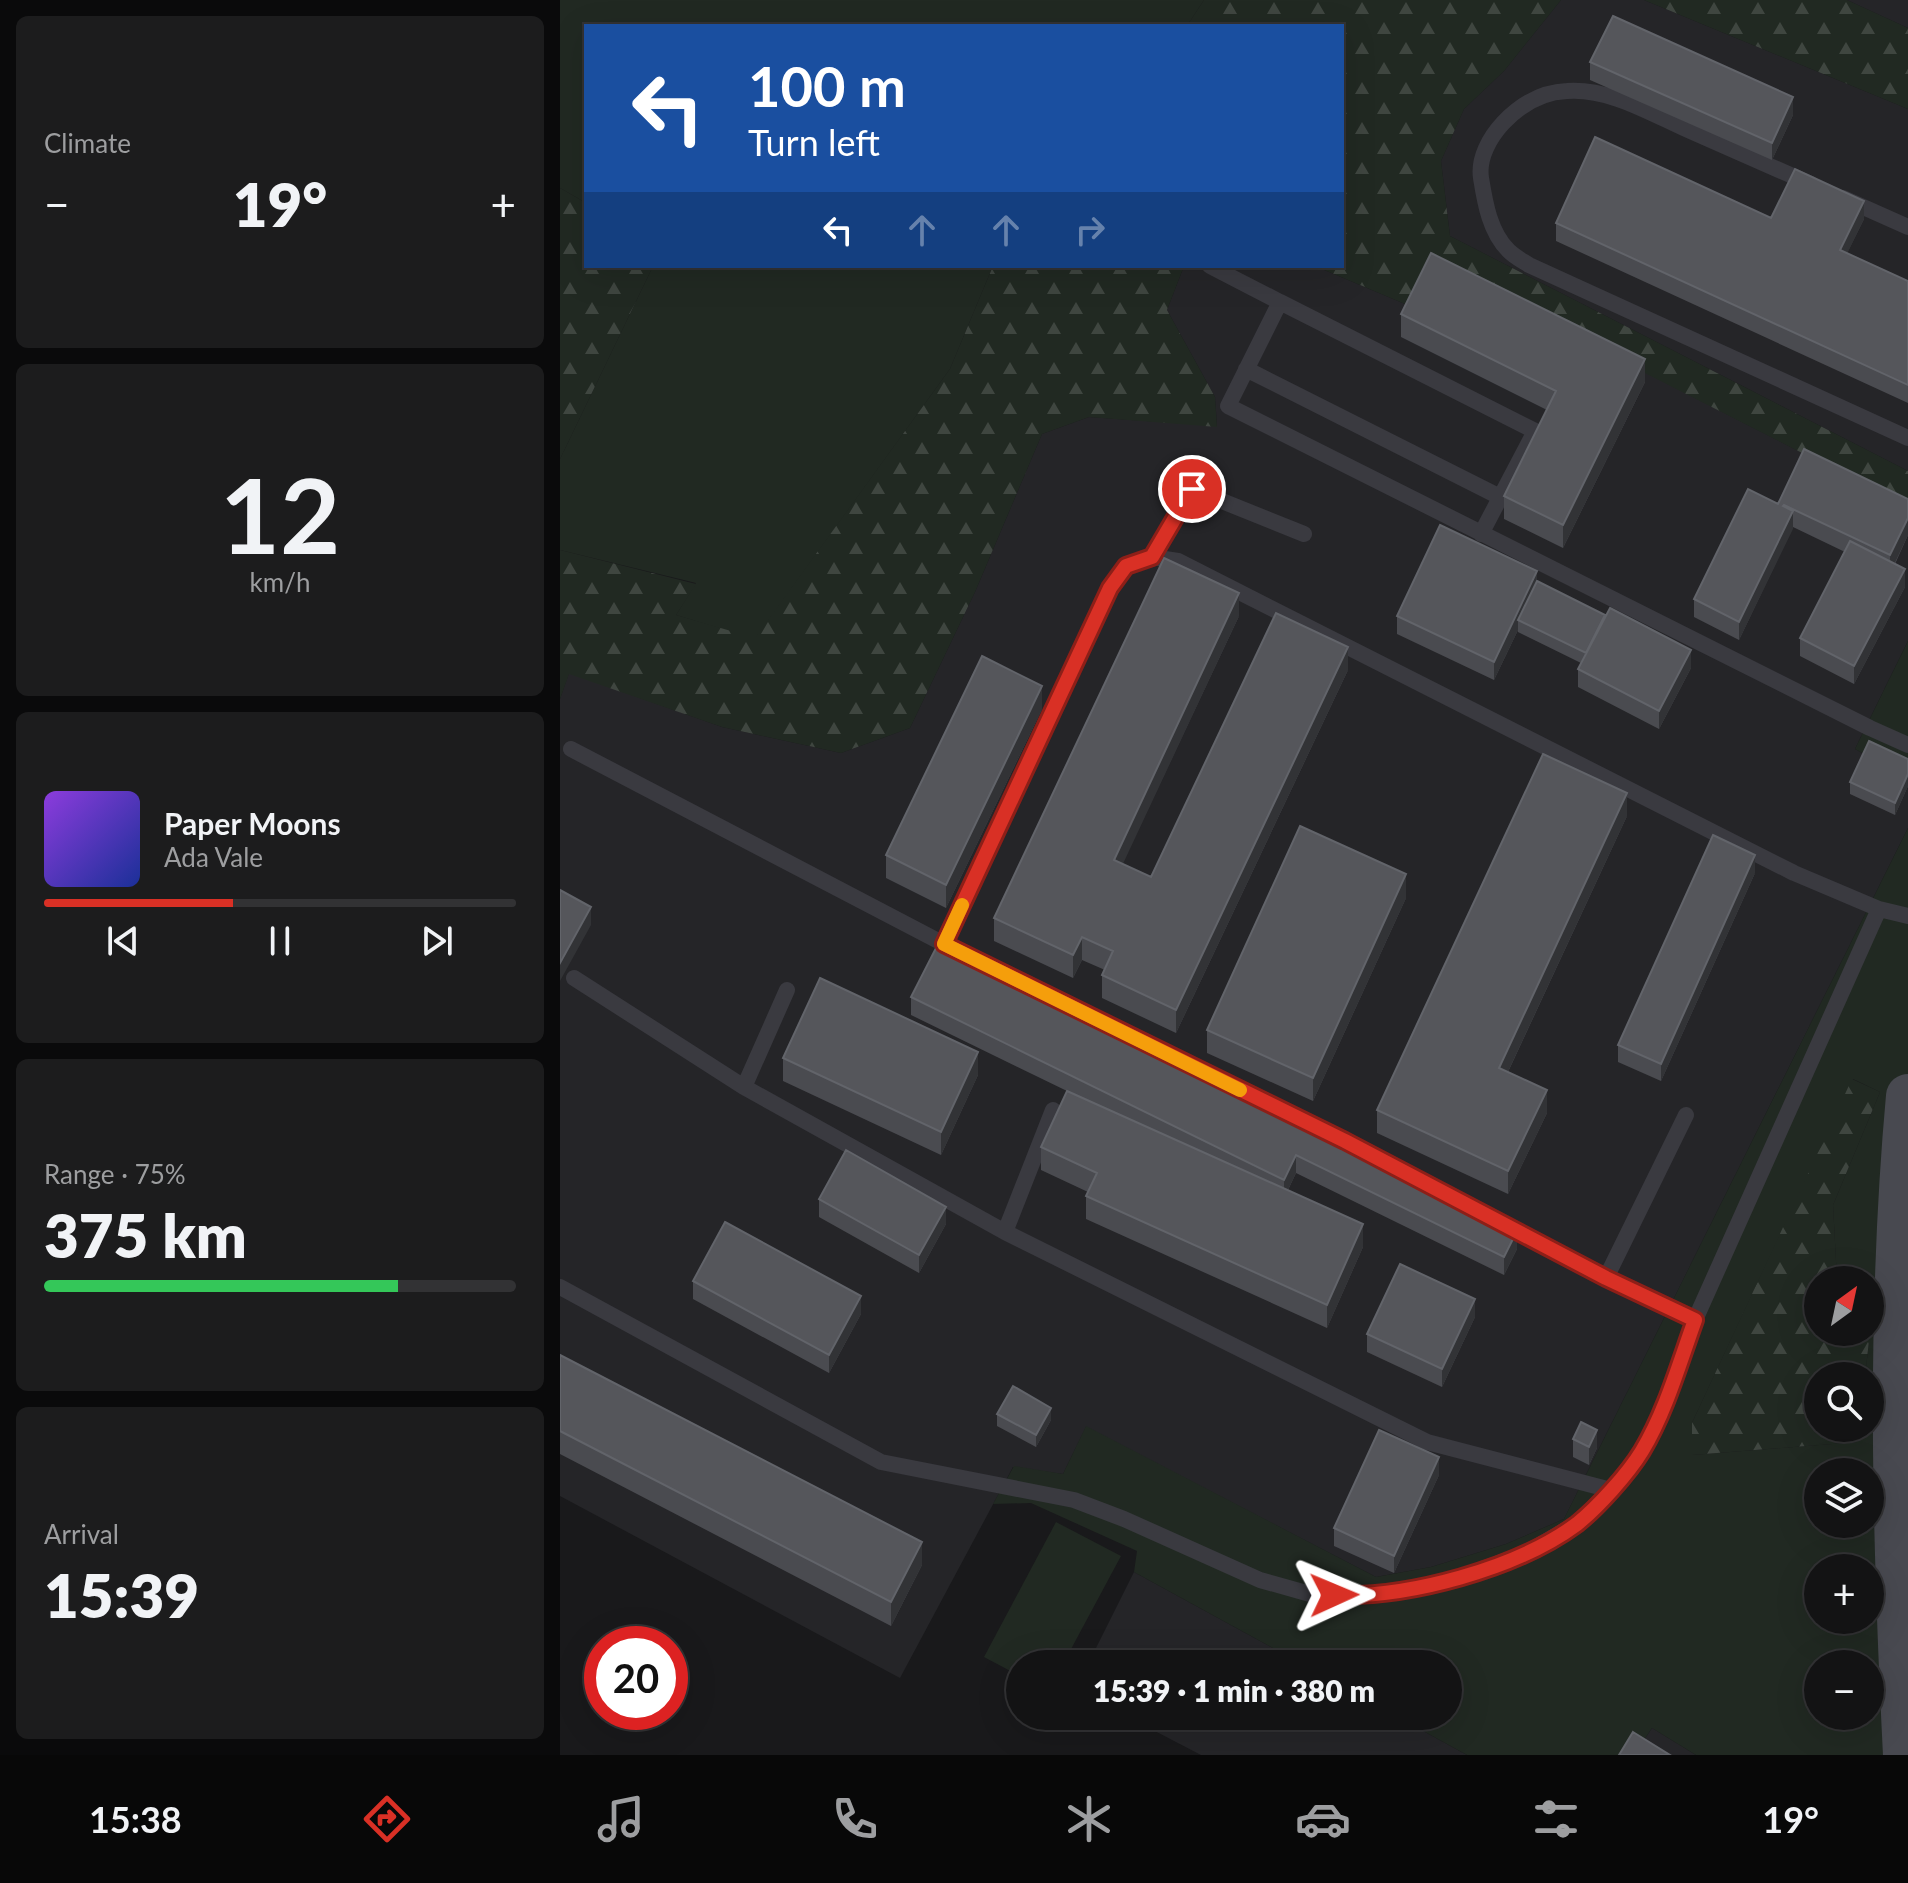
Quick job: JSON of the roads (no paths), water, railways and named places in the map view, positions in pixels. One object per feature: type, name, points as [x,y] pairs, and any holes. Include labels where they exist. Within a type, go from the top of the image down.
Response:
[{"type":"main road","points":[[1906,1749],[1897,1539],[1895,1383],[1898,1233],[1908,1096]]},
{"type":"lane","points":[[1908,227],[1621,100],[1585,91],[1549,94],[1522,106],[1489,140],[1480,173],[1485,202],[1500,241],[1529,265],[1908,438]]},
{"type":"lane","points":[[1214,268],[1535,431],[1481,534]]},
{"type":"lane","points":[[1280,302],[1228,406],[1908,745]]},
{"type":"lane","points":[[1246,369],[1500,497]]},
{"type":"lane","points":[[1152,557],[1192,489],[1304,534]]},
{"type":"lane","points":[[944,944],[1110,588],[1126,566],[1152,557],[1178,561],[1794,873],[1879,909],[1908,916]]},
{"type":"lane","points":[[571,749],[944,944],[1345,1141],[1606,1278],[1695,1320]]},
{"type":"lane","points":[[560,1287],[881,1462],[1074,1500],[1260,1580],[1310,1594],[1357,1596],[1399,1592],[1458,1578],[1526,1553],[1577,1523],[1611,1490],[1641,1452],[1663,1410],[1695,1320],[1879,909]]},
{"type":"lane","points":[[574,978],[744,1087],[1005,1232],[1427,1442],[1611,1490]]},
{"type":"lane","points":[[744,1087],[787,990]]},
{"type":"lane","points":[[1005,1232],[1053,1110]]},
{"type":"lane","points":[[1606,1278],[1686,1115]]}]
